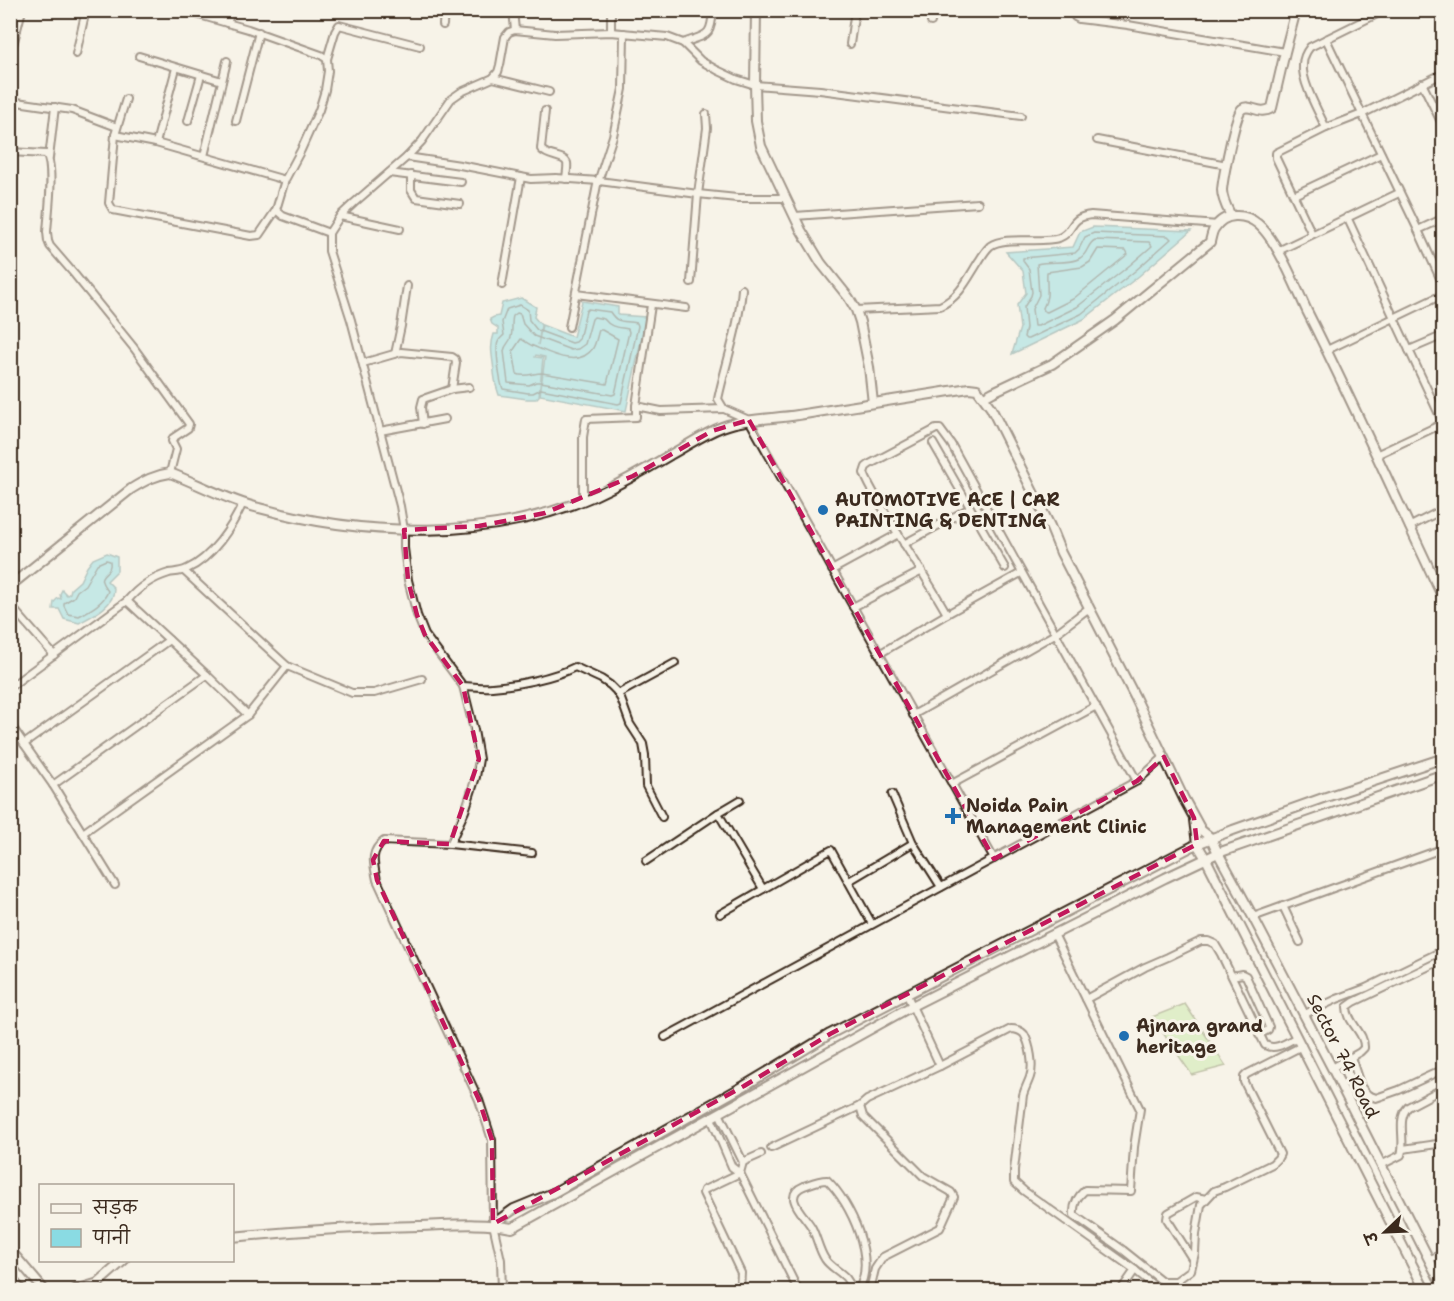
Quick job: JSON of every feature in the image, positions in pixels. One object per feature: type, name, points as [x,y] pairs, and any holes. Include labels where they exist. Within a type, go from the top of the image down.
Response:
[{"type":"street","points":[[10,57],[22,10]]},
{"type":"street","points":[[76,54],[86,10]]},
{"type":"street","points":[[182,10],[259,32],[327,59]]},
{"type":"street","points":[[227,23],[232,10]]},
{"type":"street","points":[[443,24],[444,10]]},
{"type":"street","points":[[513,10],[515,30]]},
{"type":"street","points":[[611,10],[611,32]]},
{"type":"street","points":[[683,43],[709,32],[712,27],[713,10]]},
{"type":"street","points":[[756,10],[756,121],[761,146],[801,230],[821,263],[856,310],[873,403]]},
{"type":"street","points":[[850,44],[855,10]]},
{"type":"street","points":[[931,10],[931,22]]},
{"type":"street","points":[[1074,10],[1075,17],[1079,19],[1285,51]]},
{"type":"street","points":[[1231,216],[1222,191],[1236,120],[1243,108],[1266,111],[1272,108],[1296,10]]},
{"type":"street","points":[[1326,128],[1306,83],[1302,66],[1307,52],[1310,47],[1385,10]]},
{"type":"street","points":[[126,99],[115,135],[109,203],[113,210],[255,236],[259,235],[276,210],[285,180],[319,110],[328,71],[327,59],[339,25],[420,46]]},
{"type":"street","points":[[450,844],[465,811],[476,777],[479,759],[474,730],[463,686],[425,635],[417,615],[408,580],[400,506],[363,363],[329,251],[329,233],[340,216],[407,157],[422,141],[451,99],[493,78],[498,72],[505,37],[509,32],[515,30],[555,34],[611,32],[667,37],[683,43],[701,61],[717,70],[755,85],[820,90],[1021,116]]},
{"type":"street","points":[[236,121],[259,32]]},
{"type":"street","points":[[569,327],[592,207],[613,136],[623,89],[624,33]]},
{"type":"street","points":[[1326,39],[1443,286]]},
{"type":"street","points":[[139,56],[222,81]]},
{"type":"street","points":[[204,156],[227,61]]},
{"type":"street","points":[[156,143],[176,68]]},
{"type":"street","points":[[1312,234],[1276,158],[1276,153],[1326,128],[1362,114],[1443,73]]},
{"type":"street","points":[[188,121],[201,75]]},
{"type":"street","points":[[493,78],[549,92]]},
{"type":"street","points":[[1422,83],[1441,118],[1443,128]]},
{"type":"street","points":[[10,101],[72,110],[117,127]]},
{"type":"street","points":[[55,107],[49,158],[51,172],[48,241],[134,348],[189,424],[188,428],[173,438],[176,449],[170,473]]},
{"type":"street","points":[[545,111],[542,149],[546,155],[566,161],[566,179]]},
{"type":"street","points":[[691,282],[706,114]]},
{"type":"street","points":[[115,135],[156,143],[285,180]]},
{"type":"street","points":[[1097,140],[1227,165]]},
{"type":"street","points":[[10,152],[46,154],[49,158]]},
{"type":"street","points":[[1294,195],[1381,154]]},
{"type":"street","points":[[407,157],[531,179],[599,181],[737,198],[786,198]]},
{"type":"street","points":[[389,172],[460,182]]},
{"type":"street","points":[[411,175],[411,190],[416,198],[460,204]]},
{"type":"street","points":[[502,285],[521,177]]},
{"type":"street","points":[[1278,251],[1399,193]]},
{"type":"street","points":[[795,216],[978,202]]},
{"type":"street","points":[[276,210],[283,216],[329,233]]},
{"type":"street","points":[[340,216],[400,229]]},
{"type":"street","points":[[856,310],[940,306],[951,301],[958,293],[990,246],[999,242],[1048,240],[1060,237],[1068,232],[1074,221],[1081,216],[1218,225]]},
{"type":"street","points":[[984,397],[1052,364],[1115,320],[1210,242],[1214,229],[1223,220],[1231,216],[1252,219],[1260,225],[1278,251],[1327,350],[1443,600]]},
{"type":"street","points":[[1347,218],[1443,423],[1376,455]]},
{"type":"street","points":[[1418,230],[1443,218]]},
{"type":"street","points":[[395,354],[407,286]]},
{"type":"street","points":[[724,409],[718,399],[736,327],[742,289]]},
{"type":"street","points":[[576,294],[686,308]]},
{"type":"street","points":[[1327,350],[1443,294]]},
{"type":"street","points":[[583,500],[583,437],[586,419],[636,417],[651,305]]},
{"type":"street","points":[[1408,350],[1443,335]]},
{"type":"street","points":[[363,363],[407,352],[452,357],[456,363],[452,389]]},
{"type":"street","points":[[423,424],[421,407],[423,399],[452,389],[469,387]]},
{"type":"street","points":[[10,586],[131,489],[148,478],[162,474],[170,473],[257,508],[309,520],[404,530],[460,528],[505,522],[545,513],[583,500],[633,476],[723,426],[749,420],[969,388],[976,389],[984,397],[999,424],[1194,818],[1197,844]]},
{"type":"street","points":[[636,406],[661,411],[724,409],[749,420],[994,859]]},
{"type":"street","points":[[380,431],[445,419]]},
{"type":"street","points":[[947,614],[864,473],[870,464],[931,431],[940,429],[1137,781]]},
{"type":"street","points":[[933,443],[1005,568]]},
{"type":"street","points":[[904,544],[981,499]]},
{"type":"street","points":[[10,687],[127,601],[149,582],[162,575],[184,571],[199,564],[236,519],[243,503]]},
{"type":"street","points":[[1409,527],[1443,509]]},
{"type":"street","points":[[832,570],[898,534]]},
{"type":"street","points":[[184,571],[287,666],[352,693],[374,693],[422,679]]},
{"type":"street","points":[[853,607],[922,571]]},
{"type":"street","points":[[879,654],[1022,573]]},
{"type":"street","points":[[127,601],[248,715]]},
{"type":"street","points":[[10,605],[54,656]]},
{"type":"street","points":[[913,715],[1055,634],[1089,608]]},
{"type":"street","points":[[24,744],[169,640]]},
{"type":"street","points":[[618,694],[675,663]]},
{"type":"street","points":[[83,833],[248,715],[287,666]]},
{"type":"street","points":[[463,686],[492,687],[530,681],[560,675],[575,667],[601,679],[618,694],[630,724],[643,744],[646,786],[662,817]]},
{"type":"street","points":[[53,785],[207,675]]},
{"type":"street","points":[[952,784],[1096,706]]},
{"type":"street","points":[[10,724],[53,785],[115,885]]},
{"type":"street","points":[[665,1037],[1137,781],[1164,757]]},
{"type":"street","points":[[493,1224],[514,1209],[553,1193],[744,1086],[830,1034],[1197,844],[1323,798],[1443,758]]},
{"type":"street","points":[[234,1236],[303,1230],[493,1224],[512,1228],[912,1006],[1165,878],[1218,853],[1443,774]]},
{"type":"street","points":[[892,794],[913,843],[941,887]]},
{"type":"street","points":[[646,861],[740,800]]},
{"type":"street","points":[[718,813],[763,889]]},
{"type":"street","name":"Sector 74 Road","points":[[1194,818],[1201,830],[1211,838],[1305,1014],[1443,1289]]},
{"type":"street","points":[[504,1290],[501,1260],[493,1224],[492,1140],[479,1100],[377,880],[373,860],[376,847],[384,841],[450,844],[532,854]]},
{"type":"street","points":[[849,881],[913,843]]},
{"type":"street","name":"Sector 74 Road","points":[[1197,844],[1298,1037],[1425,1290]]},
{"type":"street","points":[[720,914],[831,850],[872,924]]},
{"type":"street","points":[[1253,916],[1436,851],[1443,851]]},
{"type":"street","points":[[1283,906],[1300,942]]},
{"type":"street","points":[[1054,934],[1140,1109],[1134,1147],[1131,1191],[1085,1190],[1078,1197],[1073,1208],[1074,1215],[1162,1281],[1176,1281],[1191,1270],[1201,1205],[1206,1199],[1214,1191],[1272,1164],[1278,1158],[1280,1154],[1244,1079],[1247,1074],[1302,1046]]},
{"type":"street","points":[[1086,999],[1145,967],[1201,941],[1208,941],[1215,944],[1264,1045],[1275,1048],[1298,1037]]},
{"type":"street","points":[[1305,1014],[1366,988],[1443,950]]},
{"type":"street","points":[[1332,1068],[1364,1048],[1364,1040],[1347,1013],[1347,1007],[1443,959]]},
{"type":"street","points":[[1232,976],[1242,974],[1246,976],[1269,1027],[1259,1035]]},
{"type":"street","points":[[907,995],[940,1066]]},
{"type":"street","points":[[771,1148],[860,1106],[867,1100],[1011,1029],[1017,1029],[1023,1034],[1032,1058],[1030,1076],[1023,1095],[1014,1182],[1159,1290]]},
{"type":"street","points":[[1275,1048],[1280,1057]]},
{"type":"street","points":[[1351,1057],[1361,1088],[1368,1095],[1376,1098],[1443,1069]]},
{"type":"street","points":[[1381,1166],[1401,1155],[1404,1112],[1408,1107],[1443,1088]]},
{"type":"street","points":[[860,1106],[863,1116],[923,1176],[951,1192],[954,1197],[940,1228],[883,1257],[875,1269],[870,1290]]},
{"type":"street","points":[[719,1113],[742,1162],[740,1173]]},
{"type":"street","points":[[711,1118],[732,1167],[740,1173],[798,1290]]},
{"type":"street","points":[[1403,1149],[1443,1143]]},
{"type":"street","points":[[742,1162],[761,1154]]},
{"type":"street","points":[[740,1173],[704,1190],[703,1193],[741,1273],[740,1290]]},
{"type":"street","points":[[853,1290],[846,1278],[824,1258],[811,1224],[795,1203],[795,1192],[799,1188],[819,1180],[827,1180],[846,1205],[856,1224],[862,1245],[865,1274],[858,1290]]},
{"type":"street","points":[[1193,1260],[1167,1219],[1168,1213],[1196,1197],[1206,1199]]},
{"type":"street","points":[[10,1250],[44,1290]]},
{"type":"street","points":[[1429,1260],[1443,1254]]},
{"type":"street","points":[[94,1290],[99,1282],[122,1262]]},
{"type":"street","points":[[1121,1290],[1135,1270]]},
{"type":"street","points":[[10,1277],[21,1290]]},
{"type":"street","points":[[75,1290],[99,1282]]},
{"type":"highlighted area","points":[[749,420],[994,859],[1137,781],[1164,757],[1194,818],[1197,844],[830,1034],[744,1086],[493,1224],[492,1140],[479,1100],[377,880],[373,860],[384,841],[450,844],[479,759],[463,686],[425,635],[417,615],[408,580],[404,530],[479,526],[545,513],[633,476],[712,431]]},
{"type":"green space","points":[[1185,1004],[1226,1066],[1192,1075],[1152,1017]]},
{"type":"water","points":[[1093,227],[1191,231],[1084,319],[1012,354],[1020,328],[1017,305],[1026,293],[1023,271],[1006,252],[1073,247],[1080,232]]},
{"type":"water","points":[[521,298],[536,307],[534,317],[541,325],[538,345],[542,325],[573,337],[582,301],[618,307],[618,315],[646,317],[626,411],[540,395],[545,357],[536,355],[535,357],[543,358],[539,396],[536,399],[527,399],[499,395],[495,381],[492,349],[494,334],[498,334],[498,328],[492,324],[490,319],[499,316],[502,303]]},
{"type":"water","points":[[107,553],[117,557],[117,571],[107,581],[114,588],[111,600],[102,610],[79,623],[64,619],[59,609],[53,609],[54,602],[58,598],[61,599],[62,590],[67,595],[70,593],[93,559]]},
{"type":"place","name":"AUTOMOTIVE ACE | CAR PAINTING & DENTING","points":[[823,510]]},
{"type":"place","name":"Noida Pain Management Clinic","points":[[953,816]]},
{"type":"place","name":"Ajnara grand heritage","points":[[1124,1036]]}]
